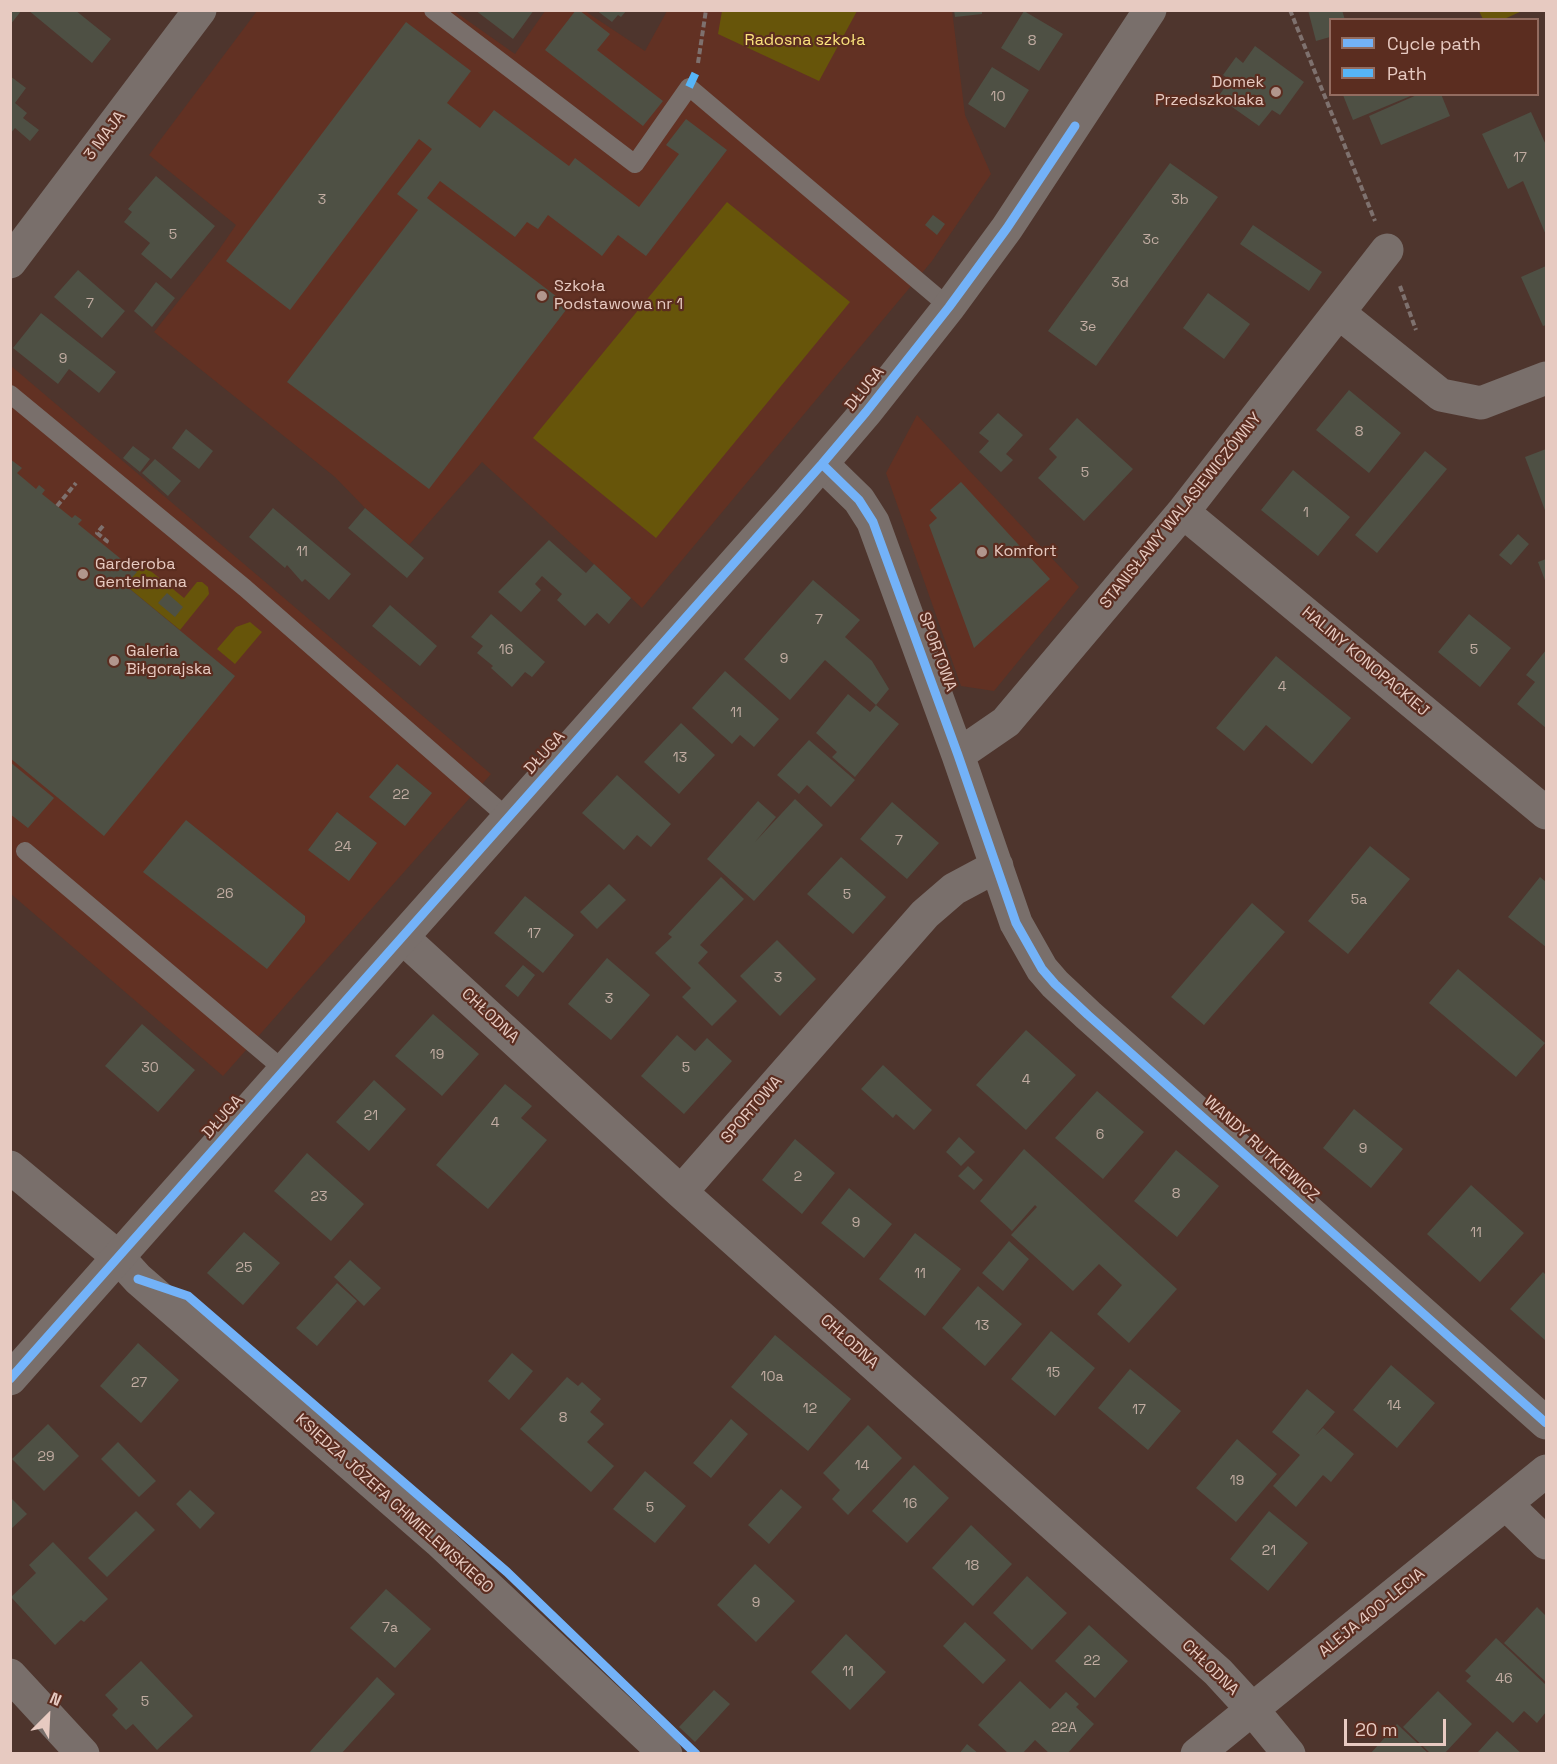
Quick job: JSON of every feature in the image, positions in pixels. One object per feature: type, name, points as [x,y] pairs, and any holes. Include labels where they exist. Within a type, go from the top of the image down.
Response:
[{"type":"street","name":"3 MAJA","points":[[10,262],[200,10]]},
{"type":"street","name":"DŁUGA","points":[[10,1379],[403,938],[866,412],[1007,228],[1150,10]]},
{"type":"street","name":"STANISŁAWY WALASIEWICZÓWNY","points":[[958,755],[1006,722],[1184,512],[1387,250]]},
{"type":"street","points":[[1339,313],[1441,395],[1481,403],[1546,378]]},
{"type":"street","name":"SPORTOWA","points":[[681,1192],[925,914],[941,898],[965,881],[997,866],[873,522],[859,500],[822,464]]},
{"type":"street","name":"HALINY KONOPACKIEJ","points":[[1184,512],[1546,813]]},
{"type":"street","name":"WANDY RUTKIEWICZ","points":[[997,866],[1016,923],[1032,955],[1055,984],[1546,1423]]},
{"type":"street","name":"CHŁODNA","points":[[403,938],[681,1192],[1209,1664],[1252,1709],[1289,1754]]},
{"type":"street","name":"KSIĘDZA JÓZEFA CHMIELEWSKIEGO","points":[[10,1167],[118,1257],[138,1279],[439,1541],[666,1754]]},
{"type":"street","name":"ALEJA 400-LECIA","points":[[1197,1754],[1507,1505],[1546,1471]]},
{"type":"street","points":[[1507,1505],[1546,1543]]},
{"type":"street","points":[[10,1675],[83,1754]]},
{"type":"lane","points":[[433,10],[635,164],[689,87],[949,306]]},
{"type":"lane","points":[[10,394],[254,596],[508,818]]},
{"type":"lane","points":[[25,851],[284,1070]]},
{"type":"path","points":[[1290,10],[1387,250],[1420,340]]},
{"type":"path","points":[[103,526],[97,533],[107,541],[104,545]]},
{"type":"shaded area","name":"Szkoła Podstawowa nr 1","points":[[952,10],[965,115],[991,174],[932,261],[642,608],[482,462],[409,545],[365,508],[335,477],[154,332],[236,225],[149,155],[257,11],[454,11],[515,54],[545,11],[585,11],[645,51],[667,11]]},
{"type":"shaded area","points":[[10,365],[491,774],[223,1076],[11,894]]},
{"type":"shaded area","points":[[917,415],[1079,587],[994,691],[961,686],[886,473]]},
{"type":"green space","name":"Radosna szkoła","points":[[722,10],[857,11],[819,81],[718,34]]},
{"type":"green space","points":[[1479,11],[1522,11],[1506,18],[1482,18]]},
{"type":"green space","points":[[727,202],[850,302],[656,538],[533,438]]},
{"type":"green space","points":[[142,564],[184,598],[197,582],[202,582],[208,587],[209,594],[180,630],[125,585]]},
{"type":"green space","points":[[250,622],[262,632],[235,664],[217,649],[236,627]]},
{"type":"building","points":[[10,10],[22,10],[10,25]]},
{"type":"building","points":[[28,10],[75,10],[111,39],[92,63]]},
{"type":"building","points":[[475,10],[534,10],[513,39]]},
{"type":"building","points":[[576,10],[610,34],[597,50],[663,101],[643,126],[545,50]]},
{"type":"building","points":[[596,10],[627,10],[612,22]]},
{"type":"building","points":[[954,10],[982,10],[982,14],[955,17]]},
{"type":"building","points":[[1308,10],[1342,10],[1344,18],[1329,18],[1329,37],[1316,41]]},
{"type":"building","points":[[1024,11],[1063,34],[1039,71],[1001,48]]},
{"type":"building","points":[[406,22],[471,71],[447,103],[480,128],[494,110],[569,166],[575,158],[639,207],[679,154],[666,145],[686,119],[727,150],[646,256],[618,235],[602,256],[548,215],[538,229],[527,222],[515,237],[440,181],[427,198],[569,306],[429,489],[287,382],[418,210],[397,194],[432,149],[419,139],[290,310],[226,261]]},
{"type":"building","points":[[1255,46],[1304,82],[1280,115],[1272,110],[1259,126],[1218,97],[1230,80],[1223,75],[1236,57],[1243,63]]},
{"type":"building","points":[[992,67],[1029,90],[1005,128],[968,104]]},
{"type":"building","points":[[10,76],[26,88],[15,103],[27,113],[23,118],[39,130],[30,141],[15,128],[10,134]]},
{"type":"building","points":[[1343,96],[1411,96],[1353,120]]},
{"type":"building","points":[[1414,96],[1442,96],[1450,116],[1381,145],[1369,116]]},
{"type":"building","points":[[1531,112],[1546,145],[1546,235],[1523,181],[1508,189],[1482,134]]},
{"type":"building","points":[[1170,163],[1218,197],[1096,366],[1048,331]]},
{"type":"building","points":[[156,176],[215,226],[171,279],[141,254],[150,243],[124,222],[132,212],[128,209]]},
{"type":"building","points":[[933,215],[945,224],[937,235],[925,225]]},
{"type":"building","points":[[1253,225],[1322,272],[1309,291],[1240,244]]},
{"type":"building","points":[[1546,266],[1546,325],[1543,326],[1521,277]]},
{"type":"building","points":[[78,270],[125,311],[102,338],[54,297]]},
{"type":"building","points":[[156,282],[175,298],[152,327],[134,311]]},
{"type":"building","points":[[1208,293],[1250,324],[1224,359],[1183,328]]},
{"type":"building","points":[[41,313],[116,372],[99,393],[69,369],[58,384],[13,348]]},
{"type":"building","points":[[1349,390],[1401,433],[1369,473],[1316,430]]},
{"type":"building","points":[[998,413],[1023,435],[1006,454],[1013,460],[1001,472],[979,452],[989,441],[979,433]]},
{"type":"building","points":[[1077,418],[1133,469],[1084,521],[1038,478],[1057,457],[1049,449]]},
{"type":"building","points":[[186,429],[213,451],[199,469],[172,448]]},
{"type":"building","points":[[133,446],[150,459],[140,472],[123,458]]},
{"type":"building","points":[[1546,449],[1546,513],[1525,457]]},
{"type":"building","points":[[1425,451],[1447,469],[1377,553],[1355,535]]},
{"type":"building","name":"Galeria Biłgorajska","points":[[10,459],[22,468],[17,473],[36,489],[39,485],[45,490],[42,494],[72,518],[75,515],[82,520],[78,524],[137,572],[125,585],[235,676],[104,836],[10,758]]},
{"type":"building","points":[[155,459],[181,481],[168,496],[142,473]]},
{"type":"building","points":[[1293,470],[1350,517],[1318,556],[1261,510]]},
{"type":"building","name":"Komfort","points":[[961,482],[1050,579],[974,648],[929,525],[937,518],[930,510]]},
{"type":"building","points":[[273,508],[351,574],[329,600],[305,579],[302,582],[287,565],[285,568],[249,537]]},
{"type":"building","points":[[365,508],[424,558],[407,578],[348,528]]},
{"type":"building","points":[[1518,534],[1529,544],[1511,565],[1499,555]]},
{"type":"building","points":[[549,540],[586,573],[594,564],[631,598],[609,624],[597,613],[585,626],[557,600],[562,594],[542,576],[535,584],[541,590],[521,612],[498,592]]},
{"type":"building","points":[[1546,559],[1546,583],[1538,562]]},
{"type":"building","points":[[813,580],[860,620],[845,637],[872,661],[889,689],[876,705],[825,660],[790,700],[744,659]]},
{"type":"building","points":[[167,593],[183,607],[175,617],[158,603]]},
{"type":"building","points":[[390,605],[437,646],[420,666],[372,626]]},
{"type":"building","points":[[491,614],[545,662],[532,677],[525,672],[512,687],[491,668],[493,666],[477,653],[483,646],[471,637]]},
{"type":"building","points":[[1469,614],[1511,648],[1480,687],[1438,652]]},
{"type":"building","points":[[1546,650],[1546,728],[1517,704],[1535,682],[1526,675]]},
{"type":"building","points":[[1276,656],[1351,718],[1312,764],[1266,725],[1244,751],[1216,728]]},
{"type":"building","points":[[725,671],[779,719],[754,747],[740,735],[732,744],[692,708]]},
{"type":"building","points":[[848,694],[870,712],[876,705],[899,724],[855,777],[832,757],[837,752],[816,733]]},
{"type":"building","points":[[681,723],[715,755],[679,794],[644,762]]},
{"type":"building","points":[[809,740],[855,780],[831,807],[807,785],[799,794],[777,775]]},
{"type":"building","points":[[10,762],[54,798],[28,828],[10,814]]},
{"type":"building","points":[[397,764],[432,793],[405,826],[369,797]]},
{"type":"building","points":[[617,775],[671,824],[651,847],[637,835],[624,850],[582,813]]},
{"type":"building","points":[[795,799],[823,825],[754,901],[707,859],[758,801],[776,817],[755,842]]},
{"type":"building","points":[[892,802],[939,843],[907,879],[860,839]]},
{"type":"building","points":[[337,812],[377,843],[349,881],[308,850]]},
{"type":"building","points":[[186,820],[305,916],[305,922],[267,969],[143,872]]},
{"type":"building","points":[[1370,846],[1410,879],[1348,954],[1308,921]]},
{"type":"building","points":[[841,857],[886,897],[853,934],[807,894]]},
{"type":"building","points":[[721,877],[744,899],[700,945],[708,952],[698,963],[737,1001],[712,1026],[682,997],[691,988],[655,953],[672,937],[668,934]]},
{"type":"building","points":[[1540,877],[1546,882],[1546,947],[1508,917]]},
{"type":"building","points":[[609,884],[626,900],[597,929],[580,912]]},
{"type":"building","points":[[525,896],[574,935],[543,973],[494,933]]},
{"type":"building","points":[[1252,903],[1285,932],[1204,1025],[1171,997]]},
{"type":"building","points":[[777,940],[816,979],[780,1016],[740,976]]},
{"type":"building","points":[[607,958],[650,995],[611,1040],[568,1004]]},
{"type":"building","points":[[523,965],[535,975],[518,997],[505,986]]},
{"type":"building","points":[[1458,969],[1545,1043],[1516,1077],[1429,1003]]},
{"type":"building","points":[[433,1014],[479,1054],[442,1096],[395,1056]]},
{"type":"building","points":[[142,1024],[195,1070],[158,1112],[105,1066]]},
{"type":"building","points":[[1026,1030],[1076,1075],[1026,1130],[976,1085]]},
{"type":"building","points":[[677,1035],[695,1051],[707,1038],[732,1061],[684,1114],[641,1076]]},
{"type":"building","points":[[883,1065],[932,1110],[914,1130],[896,1114],[893,1118],[861,1089]]},
{"type":"building","points":[[374,1080],[406,1109],[369,1151],[336,1122]]},
{"type":"building","points":[[505,1084],[532,1106],[521,1118],[547,1140],[488,1209],[436,1165]]},
{"type":"building","points":[[1097,1091],[1144,1132],[1103,1179],[1055,1138]]},
{"type":"building","points":[[1354,1109],[1403,1149],[1371,1188],[1323,1148]]},
{"type":"building","points":[[959,1137],[975,1152],[961,1166],[946,1152]]},
{"type":"building","points":[[795,1139],[835,1173],[802,1214],[762,1180]]},
{"type":"building","points":[[1024,1149],[1177,1289],[1129,1343],[1097,1314],[1122,1285],[1099,1264],[1073,1291],[1011,1235],[1037,1207],[1035,1205],[1012,1231],[980,1201]]},
{"type":"building","points":[[1176,1150],[1219,1186],[1177,1237],[1134,1201]]},
{"type":"building","points":[[307,1153],[364,1204],[331,1241],[274,1191]]},
{"type":"building","points":[[968,1166],[983,1180],[974,1190],[958,1176]]},
{"type":"building","points":[[1471,1185],[1524,1233],[1480,1282],[1427,1234]]},
{"type":"building","points":[[849,1188],[892,1224],[864,1258],[821,1223]]},
{"type":"building","points":[[244,1232],[280,1263],[243,1305],[207,1273]]},
{"type":"building","points":[[915,1233],[961,1269],[925,1316],[879,1279]]},
{"type":"building","points":[[1009,1241],[1029,1259],[1003,1291],[982,1273]]},
{"type":"building","points":[[350,1260],[381,1288],[364,1306],[334,1277]]},
{"type":"building","points":[[1543,1272],[1546,1275],[1546,1341],[1510,1309]]},
{"type":"building","points":[[337,1283],[357,1301],[317,1346],[296,1328]]},
{"type":"building","points":[[978,1286],[1022,1324],[985,1366],[942,1328]]},
{"type":"building","points":[[1051,1331],[1095,1368],[1055,1416],[1011,1379]]},
{"type":"building","points":[[775,1335],[851,1399],[808,1451],[731,1387]]},
{"type":"building","points":[[138,1343],[179,1380],[141,1423],[100,1386]]},
{"type":"building","points":[[512,1353],[533,1371],[509,1400],[488,1381]]},
{"type":"building","points":[[1391,1365],[1435,1403],[1397,1448],[1353,1410]]},
{"type":"building","points":[[1130,1369],[1181,1411],[1148,1450],[1098,1408]]},
{"type":"building","points":[[567,1377],[578,1386],[582,1382],[601,1399],[590,1412],[604,1424],[587,1442],[614,1466],[591,1492],[520,1429]]},
{"type":"building","points":[[1307,1389],[1335,1412],[1315,1436],[1323,1428],[1354,1454],[1331,1482],[1323,1475],[1296,1507],[1273,1486],[1300,1455],[1272,1432]]},
{"type":"building","points":[[731,1419],[748,1434],[711,1478],[693,1463]]},
{"type":"building","points":[[48,1424],[79,1456],[44,1491],[12,1459]]},
{"type":"building","points":[[868,1425],[902,1458],[848,1515],[832,1499],[840,1490],[823,1473]]},
{"type":"building","points":[[1237,1439],[1277,1474],[1236,1522],[1196,1488]]},
{"type":"building","points":[[118,1442],[156,1481],[139,1497],[101,1459]]},
{"type":"building","points":[[914,1465],[949,1498],[907,1543],[872,1511]]},
{"type":"building","points":[[645,1471],[686,1506],[655,1543],[613,1509]]},
{"type":"building","points":[[781,1489],[802,1507],[769,1544],[748,1525]]},
{"type":"building","points":[[190,1490],[215,1513],[200,1529],[176,1504]]},
{"type":"building","points":[[10,1497],[27,1514],[10,1530]]},
{"type":"building","points":[[136,1511],[155,1530],[107,1577],[88,1558]]},
{"type":"building","points":[[1269,1511],[1308,1543],[1268,1591],[1230,1559]]},
{"type":"building","points":[[971,1525],[1012,1564],[973,1606],[932,1568]]},
{"type":"building","points":[[53,1542],[108,1599],[84,1622],[81,1620],[55,1645],[11,1597],[36,1573],[29,1565]]},
{"type":"building","points":[[755,1564],[795,1601],[756,1642],[717,1605]]},
{"type":"building","points":[[1027,1576],[1067,1613],[1032,1650],[993,1613]]},
{"type":"building","points":[[386,1589],[431,1629],[395,1668],[350,1628]]},
{"type":"building","points":[[1537,1607],[1546,1616],[1546,1682],[1504,1643]]},
{"type":"building","points":[[965,1622],[1006,1660],[983,1684],[943,1646]]},
{"type":"building","points":[[1089,1625],[1128,1661],[1095,1698],[1055,1661]]},
{"type":"building","points":[[846,1634],[886,1672],[850,1710],[811,1672]]},
{"type":"building","points":[[1496,1638],[1546,1685],[1546,1712],[1537,1723],[1524,1711],[1513,1723],[1466,1681],[1471,1676],[1465,1671]]},
{"type":"building","points":[[141,1661],[193,1716],[157,1750],[133,1724],[126,1730],[112,1715],[118,1709],[105,1695]]},
{"type":"building","points":[[377,1677],[395,1694],[341,1754],[308,1754]]},
{"type":"building","points":[[1020,1681],[1050,1709],[1066,1692],[1079,1704],[1076,1707],[1094,1724],[1067,1754],[1050,1754],[1035,1740],[1022,1754],[1009,1754],[978,1725]]},
{"type":"building","points":[[714,1690],[730,1704],[695,1742],[679,1727]]},
{"type":"building","points":[[1438,1691],[1472,1724],[1444,1754],[1431,1754],[1403,1727]]},
{"type":"building","points":[[1397,1724],[1429,1754],[1370,1754]]},
{"type":"building","points":[[1497,1731],[1522,1754],[1480,1754],[1478,1752]]},
{"type":"building","points":[[967,1744],[979,1754],[959,1754]]},
{"type":"marked path","points":[[689,87],[697,70]]},
{"type":"cycle path","points":[[10,1379],[822,464],[949,307],[1007,228],[1075,126]]},
{"type":"cycle path","points":[[822,464],[859,500],[873,522],[1016,923],[1042,969],[1088,1015],[1546,1423]]},
{"type":"cycle path","points":[[138,1279],[188,1296],[507,1572],[696,1754]]},
{"type":"place","name":"Domek Przedszkolaka","points":[[1276,92]]},
{"type":"place","name":"Szkoła Podstawowa nr 1","points":[[542,296]]},
{"type":"place","name":"Komfort","points":[[982,552]]},
{"type":"place","name":"Garderoba Gentelmana","points":[[83,574]]},
{"type":"place","name":"Galeria Biłgorajska","points":[[114,661]]}]
